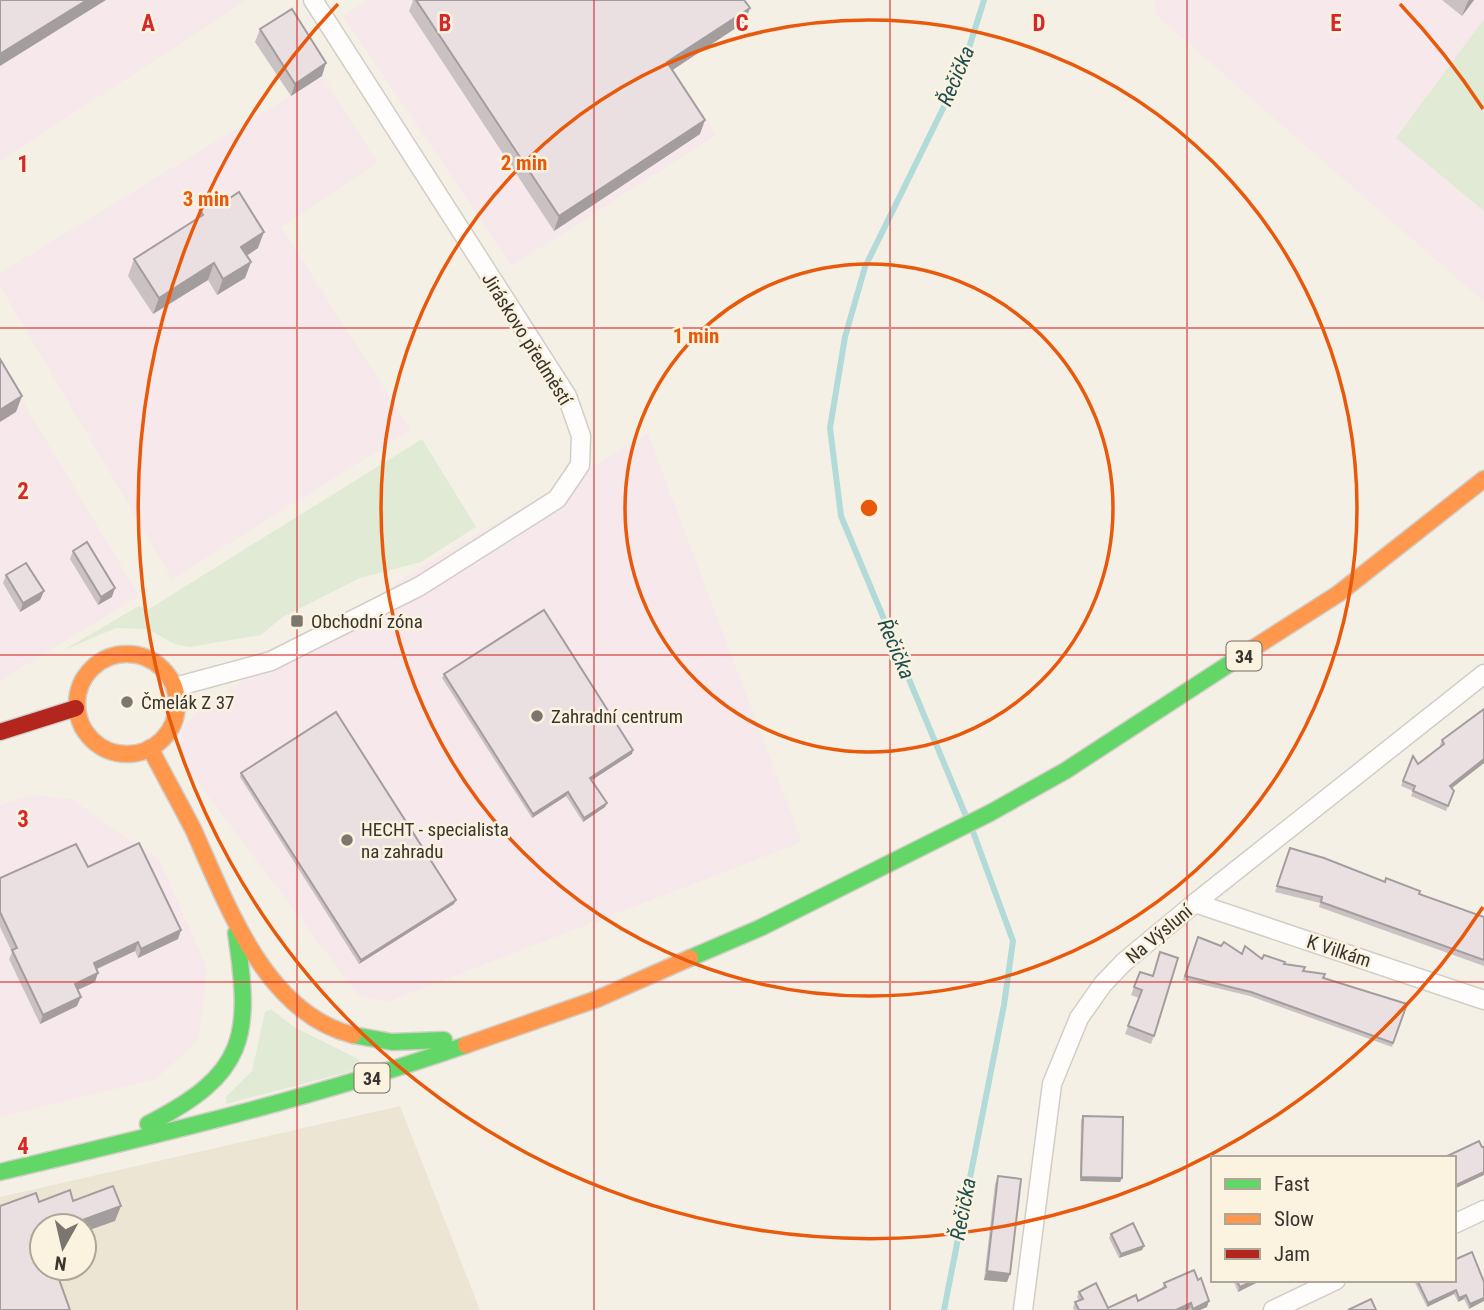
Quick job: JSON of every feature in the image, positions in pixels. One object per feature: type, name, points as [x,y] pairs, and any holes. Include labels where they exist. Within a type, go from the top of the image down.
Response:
[{"type":"main road","name":"34","points":[[0,1171],[82,1154],[380,1076],[597,999],[760,928],[990,813],[1065,771],[1338,594],[1484,479]]},
{"type":"main road","points":[[124,653],[155,662],[167,673],[175,687],[176,718],[169,732],[150,748],[129,754],[100,747],[84,730],[76,708],[84,677],[101,661],[124,653]]},
{"type":"main road","points":[[0,732],[76,708]]},
{"type":"main road","points":[[150,748],[195,835],[234,922],[277,986],[310,1014],[340,1034],[387,1045],[414,1045],[520,1027]]},
{"type":"main road","points":[[82,1154],[182,1108],[217,1079],[230,1063],[243,1030],[246,1011],[246,989],[234,922]]},
{"type":"street","name":"Jiráskovo předměstí","points":[[175,687],[271,661],[420,586],[556,499],[580,465],[581,436],[567,396],[313,0]]},
{"type":"street","name":"Na Výsluní","points":[[1023,1310],[1052,1084],[1079,1018],[1103,984],[1124,962],[1195,903],[1484,674]]},
{"type":"street","name":"K Vilkám","points":[[1195,903],[1484,1000]]},
{"type":"street","points":[[1456,1223],[1484,1210]]},
{"type":"street","points":[[1273,1310],[1332,1282]]},
{"type":"shaded area","points":[[0,0],[247,0],[0,161]]},
{"type":"shaded area","points":[[368,0],[628,0],[716,135],[512,266],[343,16]]},
{"type":"shaded area","points":[[1154,0],[1484,0],[1484,302],[1157,16]]},
{"type":"shaded area","points":[[323,76],[378,163],[281,227],[411,430],[172,579],[0,286],[0,273]]},
{"type":"shaded area","points":[[0,363],[139,596],[0,681]]},
{"type":"shaded area","points":[[648,434],[802,842],[387,1002],[357,994],[184,764],[181,735],[184,725],[204,706],[437,557]]},
{"type":"shaded area","points":[[32,795],[71,799],[159,859],[207,968],[199,1039],[156,1079],[0,1117],[0,805]]},
{"type":"shaded area","points":[[400,1106],[480,1310],[0,1310],[0,1197]]},
{"type":"green space","points":[[1484,19],[1484,211],[1396,138]]},
{"type":"green space","points":[[422,439],[476,527],[421,562],[360,578],[281,618],[261,635],[190,647],[174,644],[148,629],[116,628],[62,651],[139,606],[149,609]]},
{"type":"green space","points":[[271,1009],[294,1027],[358,1059],[363,1068],[226,1104],[226,1097],[252,1071],[265,1012]]},
{"type":"building","points":[[0,0],[87,0],[0,54]]},
{"type":"building","points":[[416,0],[744,0],[750,8],[667,62],[705,120],[559,216]]},
{"type":"building","points":[[292,9],[326,63],[295,84],[260,29]]},
{"type":"building","points":[[239,192],[264,232],[241,247],[251,262],[223,279],[214,263],[159,298],[134,259],[203,215],[200,210],[224,195],[227,200]]},
{"type":"building","points":[[0,359],[22,396],[0,410]]},
{"type":"building","points":[[87,542],[115,588],[101,597],[73,551]]},
{"type":"building","points":[[26,563],[44,591],[23,603],[6,575]]},
{"type":"building","name":"Zahradní centrum","points":[[544,610],[633,750],[590,778],[607,803],[584,818],[568,792],[533,814],[444,674]]},
{"type":"building","points":[[1484,709],[1484,759],[1450,786],[1454,791],[1448,806],[1413,791],[1415,786],[1403,781],[1413,756],[1418,764],[1444,744],[1442,740]]},
{"type":"building","name":"HECHT - specialista na zahradu","points":[[336,712],[456,900],[361,960],[241,773]]},
{"type":"building","points":[[139,843],[181,930],[141,949],[138,942],[94,963],[98,973],[75,984],[81,997],[43,1015],[12,950],[17,948],[0,912],[0,878],[76,844],[88,867]]},
{"type":"building","points":[[1290,848],[1385,882],[1386,878],[1420,891],[1419,894],[1484,917],[1484,960],[1321,902],[1322,897],[1277,886]]},
{"type":"building","points":[[1198,937],[1221,946],[1224,942],[1242,954],[1245,946],[1262,959],[1264,955],[1285,962],[1284,964],[1305,967],[1303,971],[1325,974],[1323,978],[1407,1004],[1393,1043],[1251,992],[1185,976]]},
{"type":"building","points":[[1160,952],[1178,958],[1154,1036],[1128,1026],[1142,990],[1134,987],[1140,972],[1153,976]]},
{"type":"building","points":[[1083,1116],[1123,1117],[1122,1178],[1081,1177]]},
{"type":"building","points":[[1479,1141],[1484,1147],[1484,1172],[1456,1185],[1456,1156],[1447,1156]]},
{"type":"building","points":[[998,1176],[1021,1179],[1010,1274],[987,1271]]},
{"type":"building","points":[[113,1186],[121,1206],[98,1214],[98,1212],[28,1212],[28,1282],[60,1282],[70,1310],[0,1310],[0,1206],[36,1193],[39,1202],[70,1190],[73,1201]]},
{"type":"building","points":[[1133,1223],[1144,1246],[1121,1254],[1111,1234]]},
{"type":"building","points":[[1472,1252],[1484,1282],[1484,1298],[1470,1304],[1466,1295],[1459,1298],[1456,1290],[1428,1303],[1418,1282],[1456,1282],[1456,1259]]},
{"type":"building","points":[[1194,1270],[1198,1280],[1201,1278],[1209,1301],[1193,1309],[1191,1303],[1176,1310],[1079,1310],[1075,1302],[1083,1299],[1079,1292],[1096,1283],[1108,1308],[1136,1295],[1138,1301],[1166,1287],[1164,1283]]},
{"type":"building","points":[[1237,1282],[1251,1282],[1240,1287]]},
{"type":"building","points":[[1371,1299],[1376,1310],[1348,1310]]},
{"type":"waterway","name":"Řečička","points":[[966,816],[841,516],[830,428],[845,337],[865,267],[962,70],[984,0]]},
{"type":"waterway","name":"Řečička","points":[[944,1310],[1004,1005],[1013,941],[972,829]]},
{"type":"traffic: fast","points":[[690,958],[760,928],[990,813],[1065,771],[1249,651]]},
{"type":"traffic: fast","points":[[148,1124],[181,1106],[205,1088],[223,1069],[235,1049],[241,1026],[243,1000],[236,933]]},
{"type":"traffic: fast","points":[[353,1035],[392,1042],[444,1040]]},
{"type":"traffic: fast","points":[[0,1172],[293,1099],[466,1045]]},
{"type":"traffic: slow","points":[[1249,651],[1338,594],[1484,479]]},
{"type":"traffic: slow","points":[[127,654],[155,662],[169,676],[177,704],[169,732],[155,746],[127,754],[99,746],[85,732],[77,704],[85,676],[99,662],[127,654]]},
{"type":"traffic: slow","points":[[150,748],[193,829],[252,952],[272,980],[295,1004],[322,1023],[353,1035]]},
{"type":"traffic: slow","points":[[466,1045],[597,999],[690,958]]},
{"type":"traffic: jam","points":[[0,732],[76,708]]},
{"type":"place","name":"Obchodní zóna","points":[[297,621]]},
{"type":"place","name":"Čmelák Z 37","points":[[127,702]]},
{"type":"place","name":"Zahradní centrum","points":[[537,716]]},
{"type":"place","name":"HECHT - specialista na zahradu","points":[[347,840]]}]
